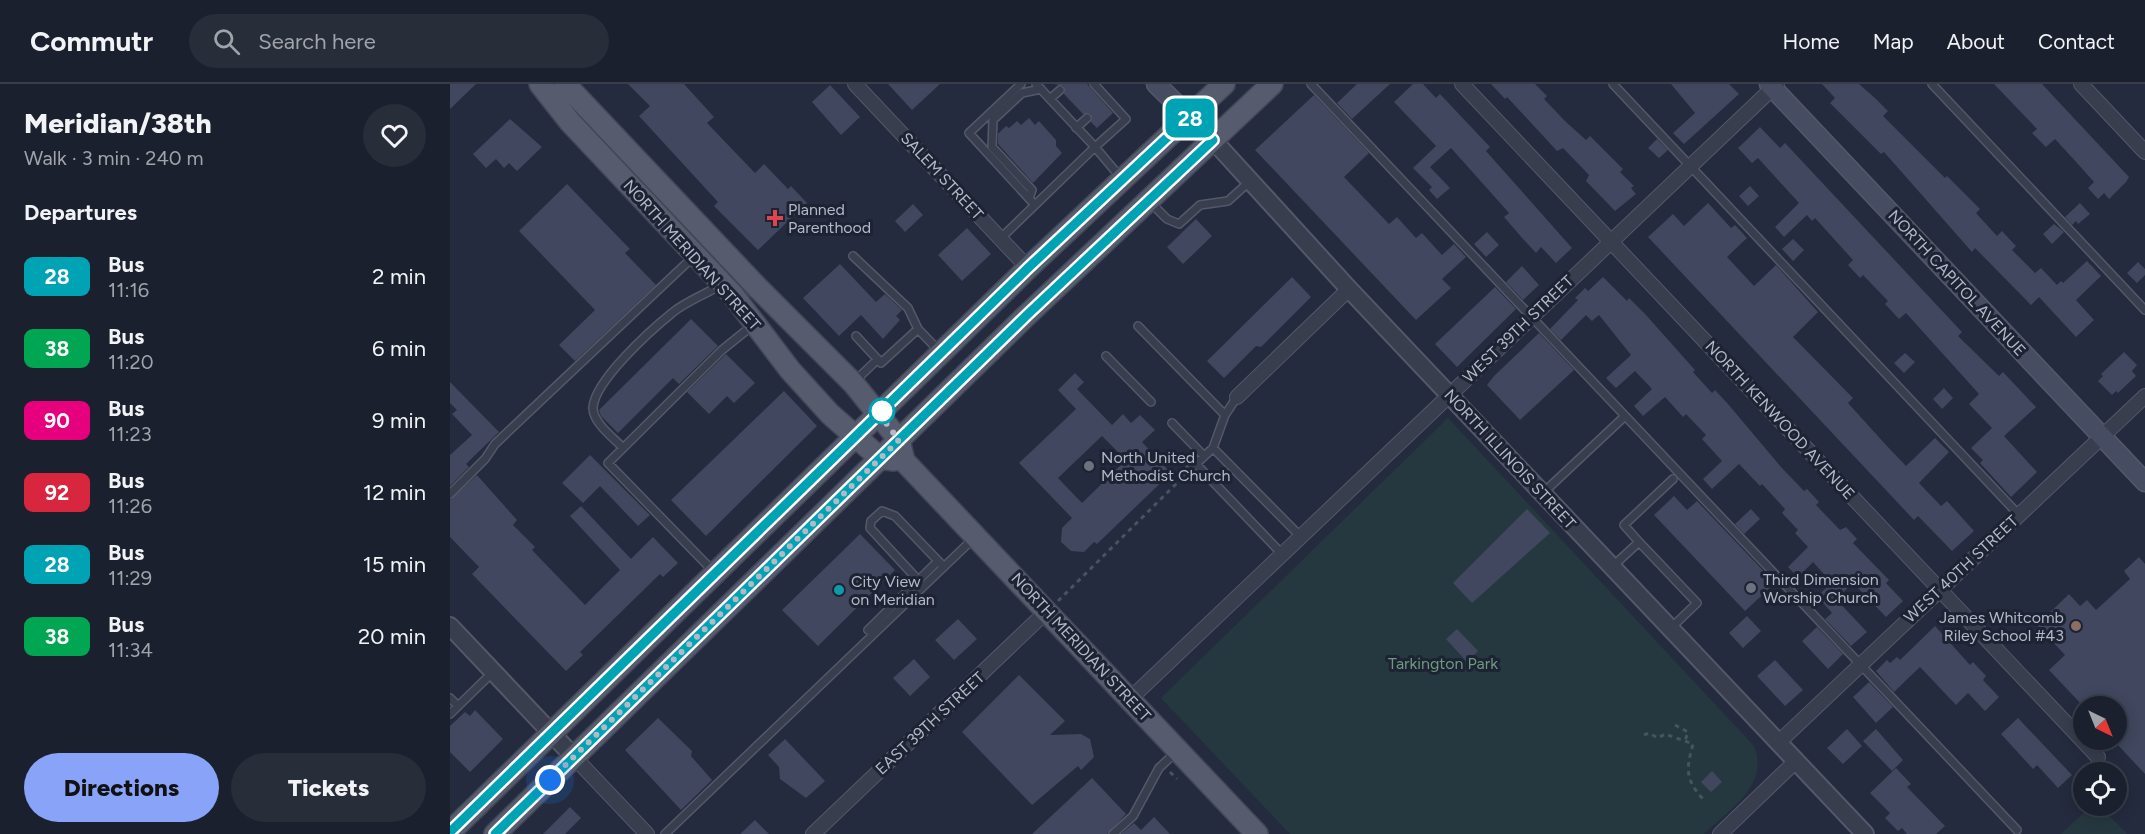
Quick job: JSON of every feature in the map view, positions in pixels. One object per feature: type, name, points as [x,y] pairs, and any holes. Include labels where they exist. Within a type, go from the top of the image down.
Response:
[{"type":"main road","name":"NORTH MERIDIAN STREET","points":[[540,84],[570,122],[722,284],[790,370],[830,414],[880,458]]},
{"type":"main road","name":"NORTH MERIDIAN STREET","points":[[565,84],[757,287],[853,383],[879,414],[902,451],[976,536],[1257,834]]},
{"type":"main road","name":"NORTH ILLINOIS STREET","points":[[1156,84],[1213,140]]},
{"type":"main road","points":[[450,832],[1028,268],[1224,84]]},
{"type":"main road","points":[[495,834],[880,458],[902,451],[1148,200],[1272,84]]},
{"type":"main road","name":"NORTH CAPITOL AVENUE","points":[[1773,85],[2145,482]]},
{"type":"street","name":"SALEM STREET","points":[[855,84],[1028,268]]},
{"type":"street","name":"NORTH KENWOOD AVENUE","points":[[1462,84],[2098,757]]},
{"type":"street","points":[[2081,84],[2145,152]]},
{"type":"street","name":"WEST 39TH STREET","points":[[1130,699],[1773,85]]},
{"type":"street","name":"NORTH ILLINOIS STREET","points":[[1213,140],[1348,289],[1865,834]]},
{"type":"street","points":[[1237,397],[1348,289]]},
{"type":"street","name":"WEST 40TH STREET","points":[[1778,743],[2145,396]]},
{"type":"street","name":"EAST 39TH STREET","points":[[813,834],[1047,611]]},
{"type":"street","points":[[450,626],[647,834]]},
{"type":"street","points":[[1720,834],[1796,761]]},
{"type":"lane","points":[[1021,84],[969,133],[1035,205]]},
{"type":"lane","points":[[1001,238],[1126,118],[1106,101],[1094,84]]},
{"type":"lane","points":[[1311,84],[2017,830]]},
{"type":"lane","points":[[1613,84],[2019,515]]},
{"type":"lane","points":[[1932,84],[2145,310]]},
{"type":"lane","points":[[1029,198],[1032,190],[992,147],[993,120],[1022,93],[1038,87],[1123,180]]},
{"type":"lane","points":[[1050,99],[1060,90]]},
{"type":"lane","points":[[1077,128],[1087,118]]},
{"type":"lane","points":[[1148,200],[1167,219],[1179,224],[1200,205],[1228,201],[1251,181]]},
{"type":"lane","points":[[450,494],[485,459],[495,444],[695,254]]},
{"type":"lane","points":[[853,256],[908,308],[918,328],[942,353]]},
{"type":"lane","points":[[623,448],[599,423],[593,410],[597,391],[624,359],[673,312],[722,284]]},
{"type":"lane","points":[[716,574],[608,463],[722,350],[755,323]]},
{"type":"lane","points":[[1138,326],[1225,415]]},
{"type":"lane","points":[[856,336],[881,363],[918,328]]},
{"type":"lane","points":[[1106,356],[1151,402]]},
{"type":"lane","points":[[853,383],[878,359]]},
{"type":"lane","points":[[1184,475],[1213,448],[1225,415],[1237,397]]},
{"type":"lane","points":[[1543,493],[1625,416]]},
{"type":"lane","points":[[1172,423],[1204,456]]},
{"type":"lane","points":[[1213,448],[1300,537]]},
{"type":"lane","points":[[1196,464],[1282,554]]},
{"type":"lane","points":[[1670,629],[1697,603],[1624,525],[1673,479]]},
{"type":"lane","points":[[919,581],[870,528],[871,521],[882,511],[889,512],[941,564]]},
{"type":"lane","points":[[868,630],[919,581],[976,536]]},
{"type":"lane","points":[[1612,567],[1639,542]]},
{"type":"lane","points":[[665,834],[941,564]]},
{"type":"lane","points":[[450,698],[453,710],[493,672]]},
{"type":"lane","points":[[1113,834],[1132,816],[1159,768],[1178,750]]},
{"type":"path","points":[[1064,594],[1184,475]]},
{"type":"path","points":[[1675,725],[1688,732],[1686,741]]},
{"type":"path","points":[[1644,735],[1650,733],[1658,738],[1665,734],[1693,744],[1687,767],[1693,789],[1704,800]]},
{"type":"path","points":[[1169,770],[1177,779]]},
{"type":"green space","name":"Tarkington Park","points":[[1448,418],[1754,746],[1757,760],[1752,785],[1735,806],[1704,834],[1290,834],[1161,698]]},
{"type":"green space","points":[[2080,816],[2110,816],[2127,834],[2061,834]]},
{"type":"building","points":[[450,84],[476,84],[450,109]]},
{"type":"building","points":[[628,84],[684,84],[714,117],[707,123],[755,173],[764,164],[788,189],[791,186],[807,203],[758,250],[714,206],[718,202],[639,116],[650,106]]},
{"type":"building","points":[[888,84],[940,84],[912,110]]},
{"type":"building","points":[[1054,84],[1087,84],[1113,113],[1097,128],[1091,122],[1091,114],[1083,114],[1064,94],[1064,86]]},
{"type":"building","points":[[1357,84],[1390,84],[1352,119],[1337,103]]},
{"type":"building","points":[[1413,84],[1423,84],[1436,98],[1440,94],[1490,147],[1486,151],[1572,248],[1556,263],[1541,247],[1536,253],[1523,239],[1504,217],[1509,213],[1451,148],[1430,167],[1450,188],[1437,199],[1429,190],[1432,187],[1413,168],[1436,146],[1394,102]]},
{"type":"building","points":[[1491,84],[1535,84],[1547,96],[1544,99],[1565,121],[1586,140],[1590,136],[1623,169],[1620,172],[1634,186],[1631,188],[1636,194],[1615,211],[1586,181],[1589,175],[1563,148],[1557,151],[1507,97],[1505,99]]},
{"type":"building","points":[[1671,84],[1729,84],[1739,94],[1684,144],[1673,133],[1695,113]]},
{"type":"building","points":[[1822,84],[1859,84],[1875,98],[1888,111],[1883,116],[1945,178],[1947,176],[1980,209],[1976,213],[1997,236],[2002,231],[2016,246],[2012,250],[2035,273],[2041,268],[2057,285],[2061,281],[2063,283],[2087,261],[2101,276],[2076,300],[2094,320],[2076,337],[2039,297],[2031,305],[1975,248],[1972,252],[1884,152],[1881,154],[1830,103],[1835,98]]},
{"type":"building","points":[[1994,84],[2042,84],[2129,177],[2126,182],[2109,199],[2104,193],[2098,199],[2088,188],[2094,182],[2077,163],[2055,139],[2046,147],[2032,133],[2037,129]]},
{"type":"building","points":[[830,85],[860,117],[841,135],[812,102]]},
{"type":"building","points":[[1314,95],[1369,153],[1344,177],[1389,224],[1397,217],[1416,238],[1422,233],[1442,255],[1454,244],[1466,257],[1442,279],[1451,288],[1416,320],[1255,150]]},
{"type":"building","points":[[1029,118],[1035,125],[1039,121],[1056,140],[1056,146],[1062,153],[1033,183],[998,144],[998,134],[1006,126],[1009,128],[1017,121],[1021,125]]},
{"type":"building","points":[[510,119],[542,147],[517,171],[509,163],[504,168],[496,159],[486,168],[473,154]]},
{"type":"building","points":[[1760,127],[1780,148],[1785,143],[1962,332],[1958,336],[1999,376],[2003,372],[2036,407],[2004,436],[2037,472],[2011,497],[1980,463],[1983,460],[1971,448],[1992,428],[1969,404],[1979,394],[1906,313],[1899,319],[1885,304],[1888,301],[1863,275],[1860,278],[1848,265],[1853,260],[1815,218],[1812,221],[1807,215],[1784,237],[1775,227],[1799,203],[1758,158],[1752,163],[1738,148]]},
{"type":"building","points":[[1657,139],[1668,150],[1659,158],[1648,148]]},
{"type":"building","points":[[567,184],[630,249],[625,253],[656,285],[575,361],[559,345],[595,310],[519,231]]},
{"type":"building","points":[[1750,186],[1759,196],[1748,206],[1739,196]]},
{"type":"building","points":[[1708,203],[1731,228],[1735,225],[1747,238],[1727,257],[1754,286],[1776,265],[1818,312],[1793,337],[1853,398],[1848,403],[1906,466],[1935,438],[1949,452],[1919,483],[1941,506],[1947,501],[1974,531],[1952,551],[1918,516],[1914,520],[1648,237],[1673,214],[1684,226]]},
{"type":"building","points":[[2080,203],[2090,214],[2078,224],[2076,221],[2072,225],[2065,217]]},
{"type":"building","points":[[913,204],[923,215],[905,232],[895,221]]},
{"type":"building","points":[[1196,219],[1212,236],[1183,264],[1167,247]]},
{"type":"building","points":[[2054,224],[2064,232],[2052,244],[2043,234]]},
{"type":"building","points":[[967,228],[991,254],[962,281],[938,255]]},
{"type":"building","points":[[1487,232],[1499,245],[1486,257],[1474,244]]},
{"type":"building","points":[[1793,239],[1804,250],[1793,261],[1782,249]]},
{"type":"building","points":[[2138,262],[2145,269],[2145,275],[2137,283],[2127,273]]},
{"type":"building","points":[[840,264],[876,302],[885,294],[902,310],[896,316],[900,320],[883,339],[861,315],[839,336],[803,298]]},
{"type":"building","points":[[1522,266],[1539,285],[1523,300],[1506,282]]},
{"type":"building","points":[[1292,277],[1311,297],[1261,347],[1256,346],[1224,378],[1207,361]]},
{"type":"building","points":[[1603,277],[1627,301],[1629,298],[1646,315],[1695,370],[1693,372],[1712,393],[1715,390],[1781,467],[1804,491],[1807,489],[1819,502],[1816,505],[1840,530],[1846,527],[1857,539],[1853,543],[1889,580],[1886,583],[1903,601],[1886,617],[1853,583],[1836,599],[1867,632],[1851,646],[1825,619],[1832,613],[1817,596],[1832,583],[1813,562],[1798,577],[1788,567],[1808,547],[1795,533],[1798,530],[1782,513],[1785,509],[1762,484],[1760,486],[1739,464],[1712,489],[1703,479],[1722,461],[1702,439],[1706,435],[1686,414],[1683,417],[1665,397],[1643,416],[1634,406],[1652,389],[1635,371],[1616,388],[1606,378],[1631,355],[1599,315],[1592,321],[1586,315],[1561,340],[1550,329],[1578,300],[1575,298],[1585,288],[1588,291]]},
{"type":"building","points":[[1495,287],[1516,309],[1457,367],[1435,344]]},
{"type":"building","points":[[691,319],[718,346],[679,384],[673,378],[618,433],[601,416],[599,410]]},
{"type":"building","points":[[1539,333],[1574,370],[1520,420],[1487,385]]},
{"type":"building","points":[[2124,352],[2137,365],[2132,371],[2136,376],[2118,393],[2116,391],[2112,395],[2098,381],[2103,376],[2101,374]]},
{"type":"building","points":[[1905,353],[1915,362],[1904,373],[1894,363]]},
{"type":"building","points":[[726,354],[755,383],[734,403],[727,396],[709,414],[687,392]]},
{"type":"building","points":[[1075,373],[1084,382],[1077,389],[1112,425],[1123,414],[1131,423],[1140,415],[1155,430],[1142,442],[1171,473],[1097,544],[1094,542],[1084,552],[1071,551],[1061,542],[1062,528],[1072,518],[1019,463],[1076,409],[1058,390]],"holes":[[[1102,436],[1126,460],[1082,503],[1058,478]]]},
{"type":"building","points":[[450,382],[499,432],[466,464],[469,467],[450,486],[450,455],[472,435],[452,414],[457,410],[450,403]]},
{"type":"building","points":[[1944,388],[1953,398],[1942,409],[1933,399]]},
{"type":"building","points":[[784,391],[817,426],[706,536],[671,500]]},
{"type":"building","points":[[590,455],[650,515],[638,526],[600,486],[583,503],[562,483]]},
{"type":"building","points":[[477,475],[517,520],[513,525],[535,547],[532,550],[585,605],[620,570],[570,516],[581,506],[631,559],[653,537],[678,563],[663,577],[660,574],[580,652],[583,655],[566,671],[472,574],[479,567],[450,537],[450,500]]},
{"type":"building","points":[[1674,496],[1687,510],[1697,501],[1775,583],[1745,611],[1654,515]]},
{"type":"building","points":[[1527,509],[1550,533],[1472,603],[1453,583]]},
{"type":"building","points":[[1751,509],[1760,519],[1744,534],[1735,524]]},
{"type":"building","name":"City View on Meridian","points":[[860,534],[895,570],[818,646],[782,610]]},
{"type":"building","points":[[2139,557],[2145,564],[2145,774],[2123,750],[2127,750],[2127,696],[2074,696],[2049,670],[2065,655],[2037,625],[2069,594],[2080,606],[2087,600],[2096,610],[2130,579],[2124,571]]},
{"type":"building","points":[[1747,616],[1761,631],[1743,648],[1729,633]]},
{"type":"building","points":[[958,619],[977,639],[954,660],[935,640]]},
{"type":"building","points":[[1935,626],[1970,665],[1973,662],[1986,676],[1983,680],[1999,697],[1985,711],[1968,693],[1956,705],[1920,667],[1894,692],[1876,671],[1887,660],[1890,663],[1897,657],[1900,660]]},
{"type":"building","points":[[1817,627],[1843,654],[1828,669],[1802,641]]},
{"type":"building","points":[[1457,629],[1478,651],[1467,662],[1446,639]]},
{"type":"building","points":[[914,659],[930,677],[910,696],[893,678]]},
{"type":"building","points":[[1775,660],[1803,690],[1785,706],[1757,676]]},
{"type":"building","points":[[1019,675],[1065,721],[1050,735],[1081,734],[1090,739],[1094,757],[1081,770],[1078,766],[1032,805],[962,732]]},
{"type":"building","points":[[1869,682],[1893,707],[1876,723],[1853,697]]},
{"type":"building","points":[[475,710],[503,739],[470,772],[450,752],[450,726],[465,712],[470,716]]},
{"type":"building","points":[[658,718],[692,751],[691,756],[712,780],[681,810],[625,750]]},
{"type":"building","points":[[2018,718],[2072,775],[2058,788],[2037,765],[2033,769],[2001,734]]},
{"type":"building","points":[[1847,729],[1862,746],[1843,764],[1827,748]]},
{"type":"building","points":[[1876,729],[1903,760],[1892,771],[1863,741]]},
{"type":"building","points":[[785,739],[825,781],[806,798],[780,779],[779,767],[768,755]]},
{"type":"building","points":[[1896,768],[1911,784],[1907,787],[1945,826],[1936,834],[1907,834],[1902,828],[1898,831],[1885,818],[1890,813],[1870,793]]},
{"type":"building","points":[[1712,771],[1722,782],[1711,792],[1701,782]]},
{"type":"building","points":[[1092,778],[1126,814],[1107,834],[1032,834]]},
{"type":"building","points":[[570,807],[581,818],[565,834],[543,834]]},
{"type":"building","points":[[1154,817],[1170,834],[1121,834],[1134,823],[1141,830]]},
{"type":"building","points":[[755,820],[769,834],[740,834]]},
{"type":"bus line","name":"28","points":[[450,832],[1028,268],[1189,117],[1213,140],[1027,315],[495,834]]},
{"type":"place","name":"Planned Parenthood","points":[[775,218]]},
{"type":"place","name":"North United Methodist Church","points":[[1089,466]]},
{"type":"place","name":"Third Dimension Worship Church","points":[[1751,588]]},
{"type":"place","name":"City View on Meridian","points":[[839,590]]},
{"type":"place","name":"James Whitcomb Riley School #43","points":[[2076,626]]},
{"type":"route","points":[[550,780],[899,440],[879,414],[882,411]]}]
